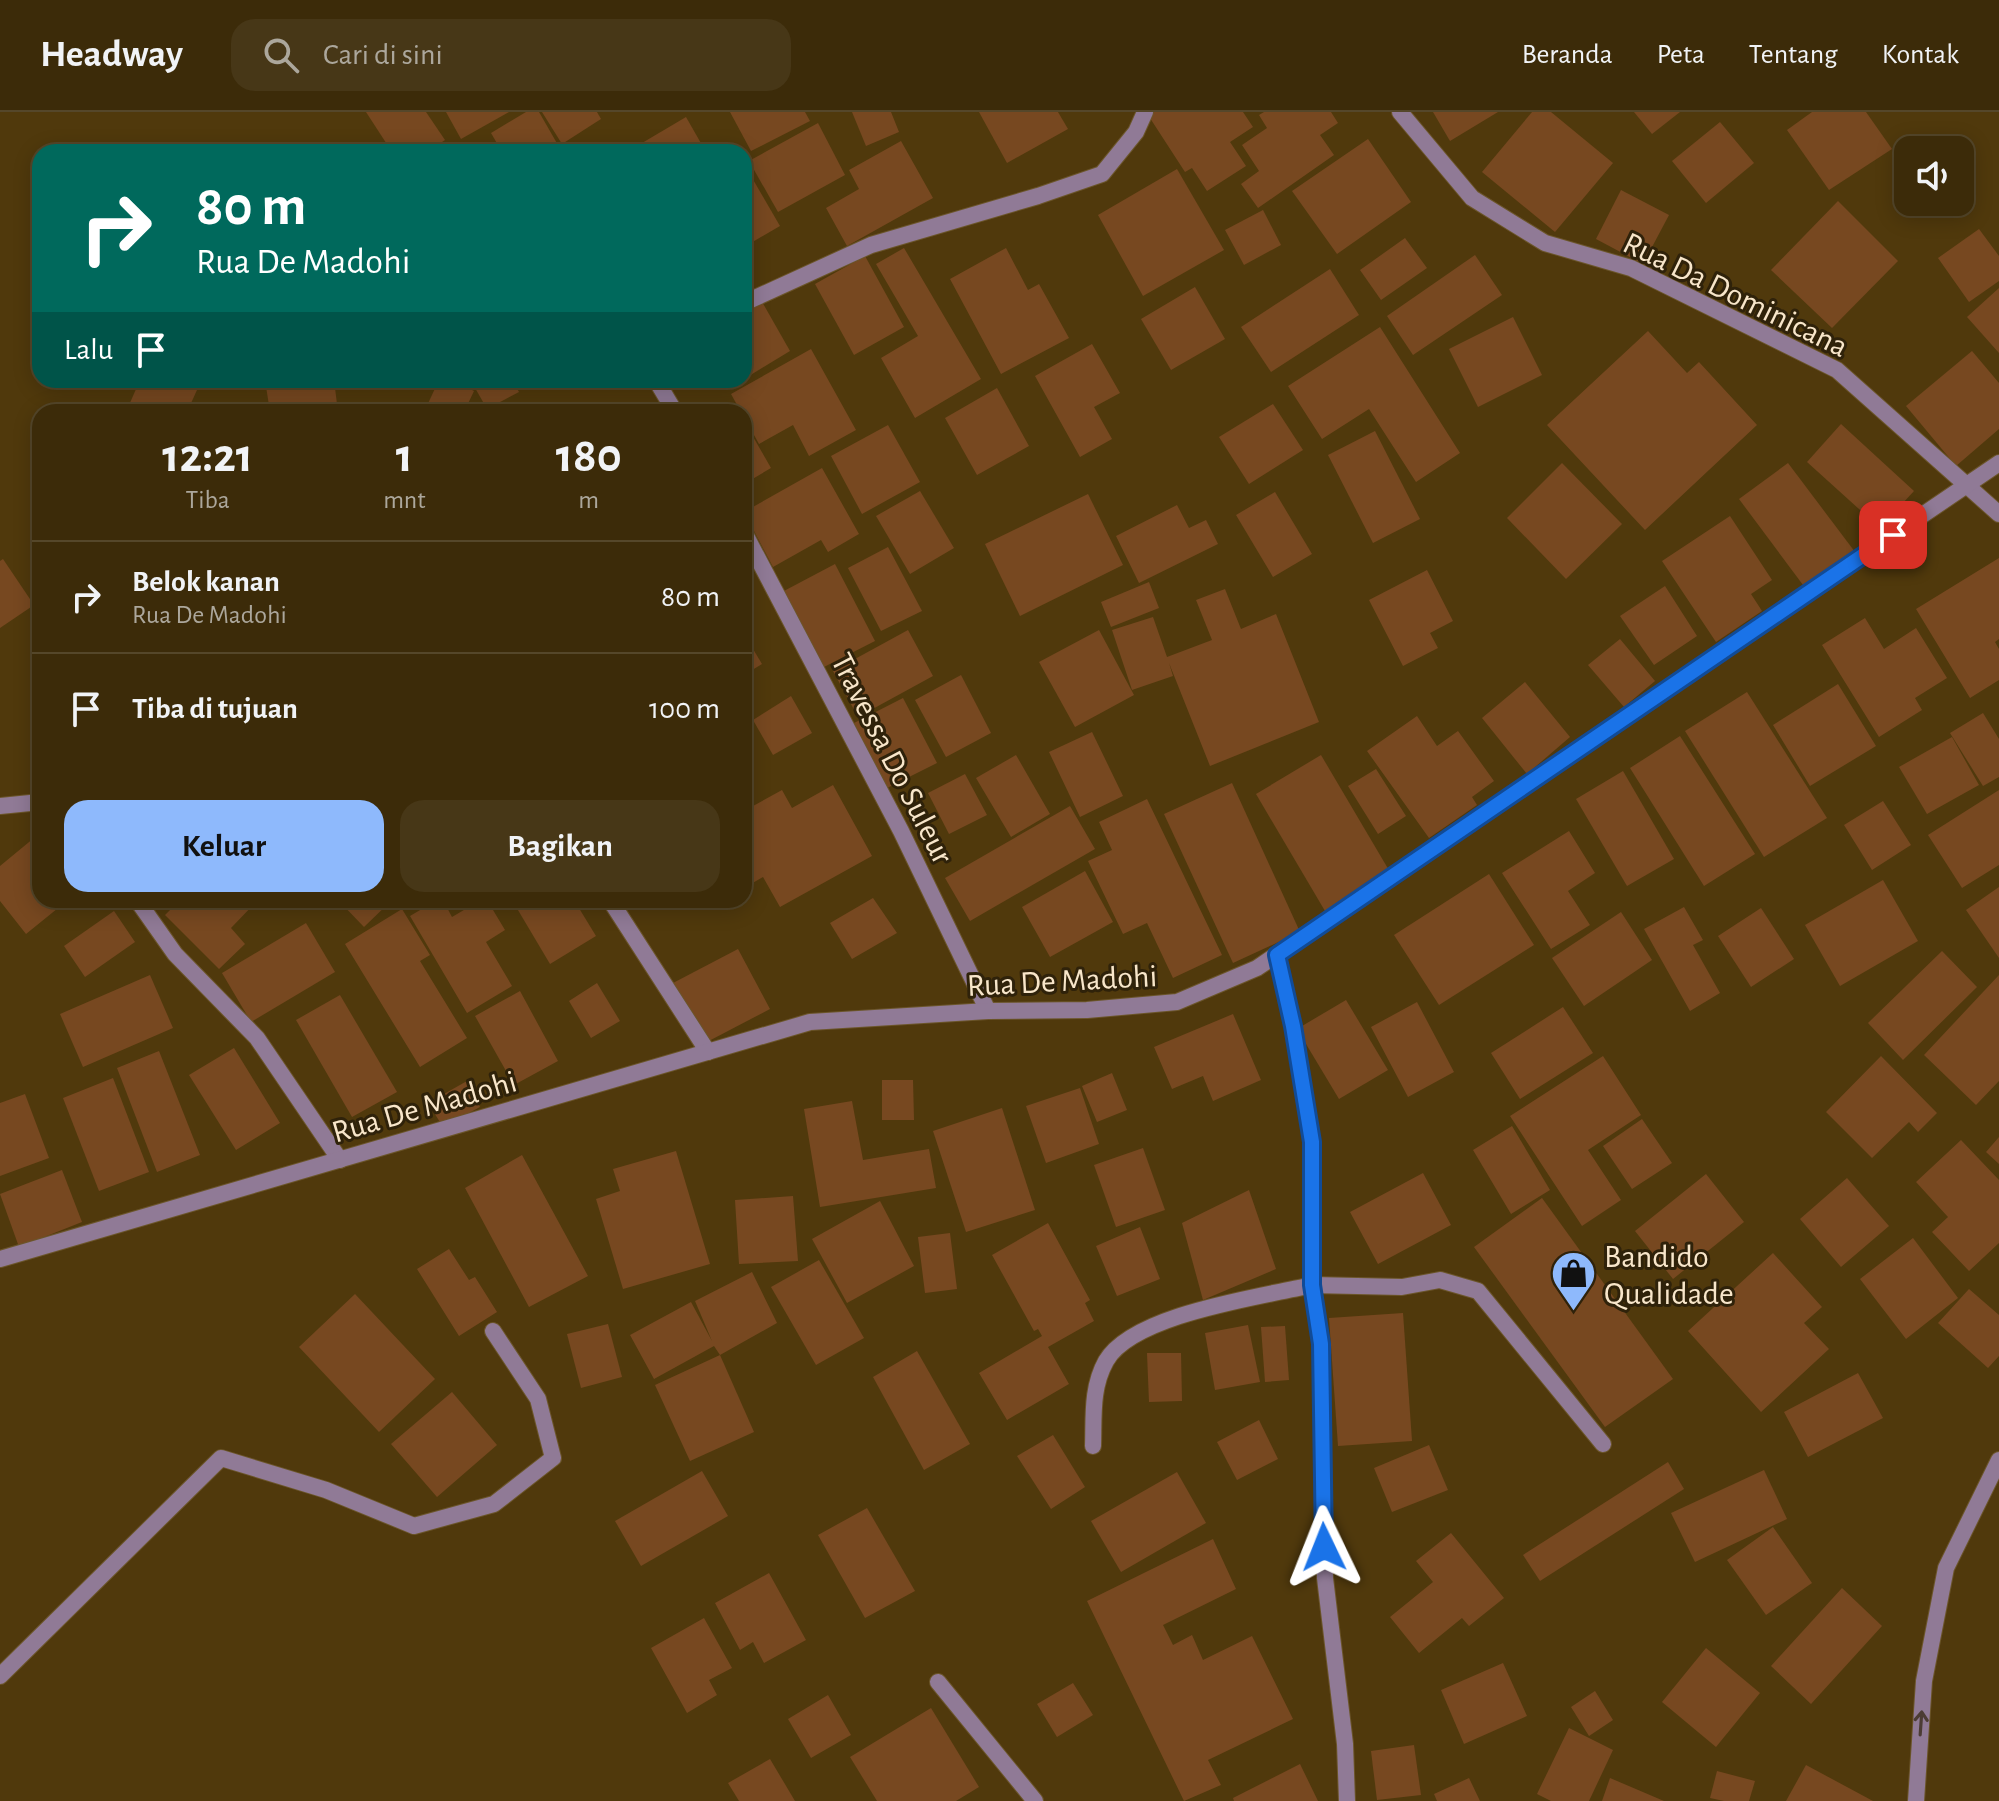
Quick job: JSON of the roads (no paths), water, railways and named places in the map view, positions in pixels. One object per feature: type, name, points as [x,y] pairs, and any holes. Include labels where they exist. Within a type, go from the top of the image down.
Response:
[{"type":"street","points":[[752,299],[871,245],[1102,174],[1136,132],[1145,112]]},
{"type":"street","name":"Rua Da Dominicana","points":[[1400,112],[1472,198],[1545,243],[1631,268],[1837,370],[1999,514]]},
{"type":"street","name":"Rua De Madohi","points":[[0,1259],[810,1022],[988,1011],[1087,1010],[1177,1002],[1257,968],[1277,955],[1999,463]]},
{"type":"street","name":"Travessa Do Suleur","points":[[752,547],[901,831],[988,1011]]},
{"type":"street","points":[[0,806],[32,803]]},
{"type":"street","points":[[143,908],[175,954],[257,1038],[340,1160]]},
{"type":"street","points":[[615,908],[708,1052]]},
{"type":"street","points":[[1277,955],[1293,1026],[1312,1142],[1312,1285],[1321,1344],[1325,1578],[1345,1744],[1347,1801]]},
{"type":"street","points":[[1093,1446],[1094,1390],[1107,1358],[1137,1334],[1171,1317],[1312,1285],[1402,1287],[1440,1280],[1478,1291],[1603,1444]]},
{"type":"street","points":[[0,1676],[221,1458],[326,1490],[414,1526],[494,1504],[553,1458],[538,1399],[493,1331]]},
{"type":"street","points":[[1916,1801],[1924,1681],[1946,1568],[1999,1460]]},
{"type":"street","points":[[938,1682],[1035,1801]]},
{"type":"place","name":"Bandido Qualidade","points":[[1573,1313]]}]
